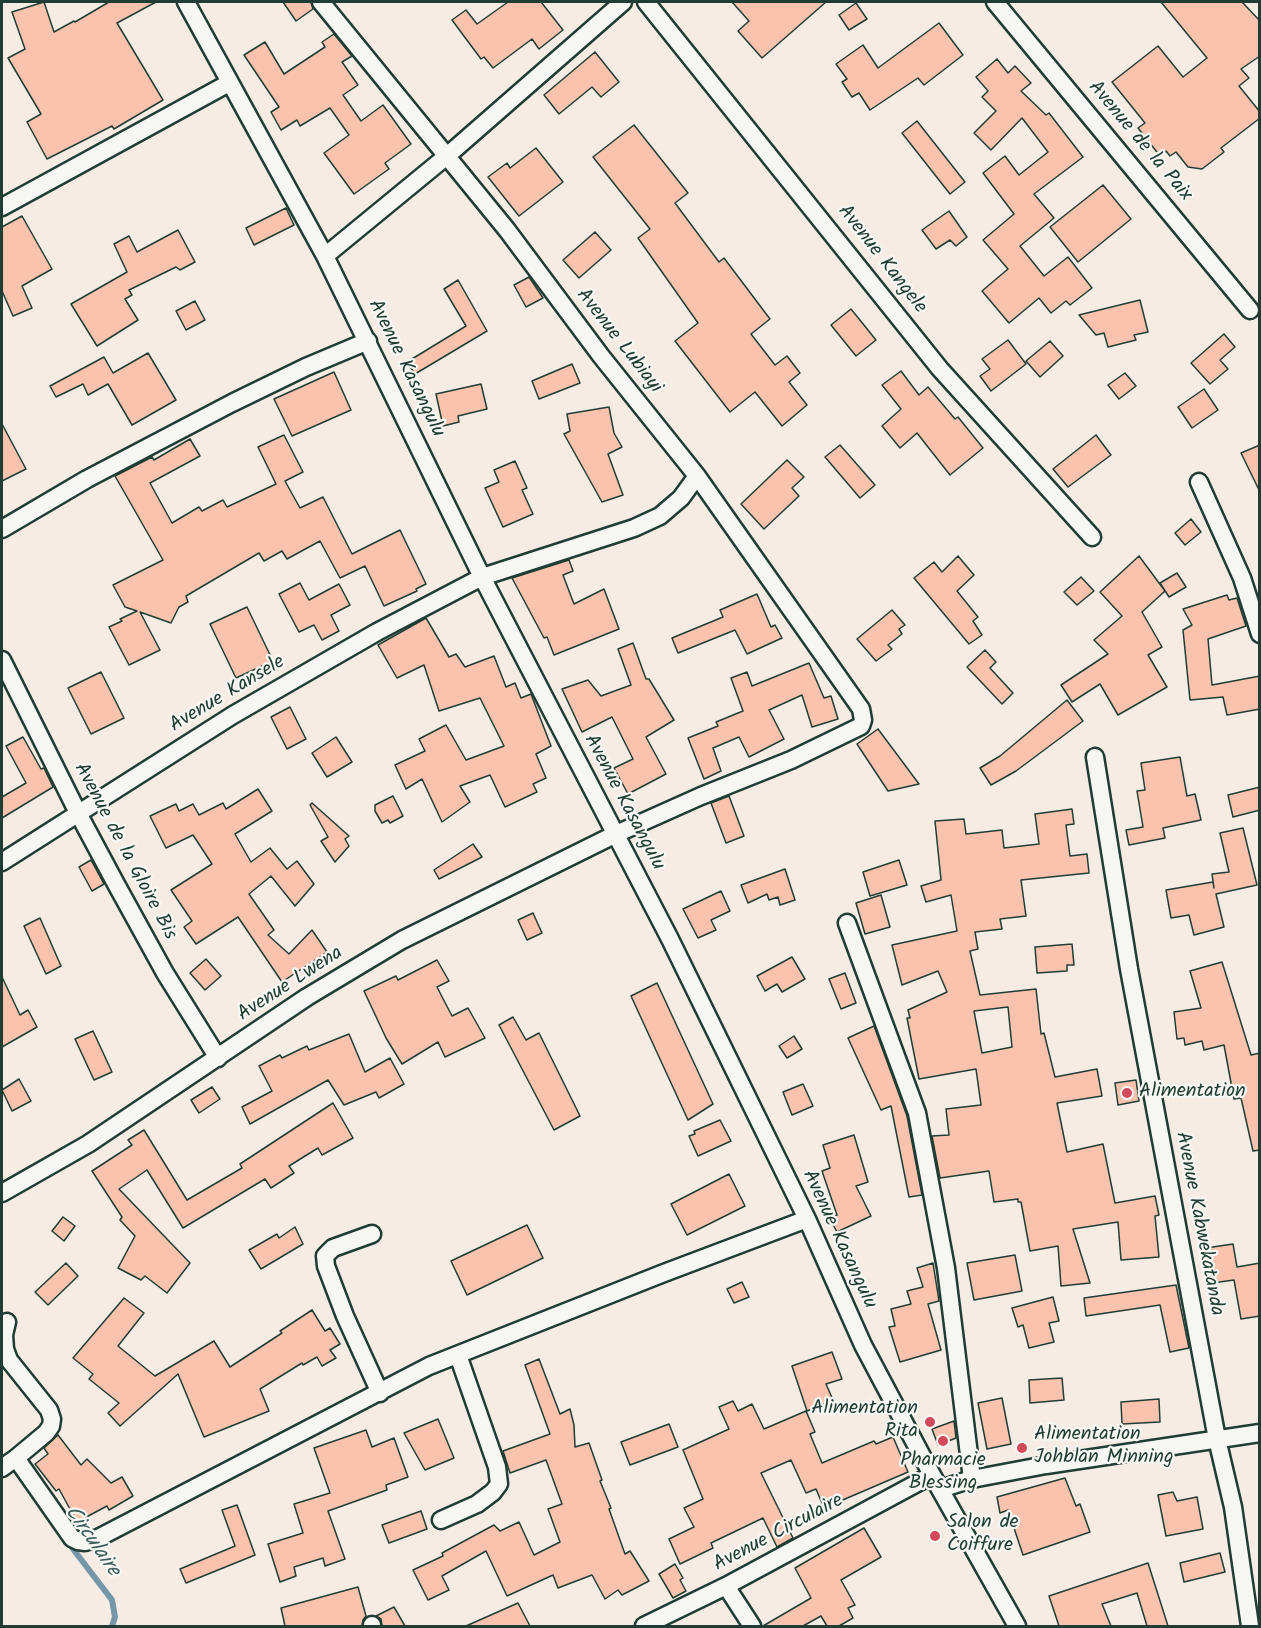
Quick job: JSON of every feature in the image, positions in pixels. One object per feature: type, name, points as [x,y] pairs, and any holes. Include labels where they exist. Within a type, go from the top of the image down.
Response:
[{"type":"street","name":"Avenue Kasangulu","points":[[186,2],[325,256],[482,577],[675,949],[807,1219],[863,1345],[936,1482],[1017,1626]]},
{"type":"street","name":"Avenue Lubiayi","points":[[321,2],[448,155],[601,356],[697,476],[861,709],[863,720]]},
{"type":"street","points":[[325,256],[448,155],[623,2]]},
{"type":"street","name":"Avenue Kangele","points":[[646,2],[940,369],[1092,537]]},
{"type":"street","name":"Avenue de la Paix","points":[[995,2],[1250,310]]},
{"type":"street","points":[[2,207],[230,83]]},
{"type":"street","points":[[2,529],[87,479],[232,403],[306,367],[368,341]]},
{"type":"street","name":"Avenue Kansele","points":[[2,862],[233,715],[377,632],[482,577],[660,516],[681,498],[697,476]]},
{"type":"street","points":[[1199,482],[1242,578],[1260,634]]},
{"type":"street","name":"Avenue de la Gloire Bis","points":[[2,660],[78,813],[165,973],[218,1058]]},
{"type":"street","name":"Avenue Lwena","points":[[2,1193],[88,1144],[307,997],[402,940],[616,834],[790,760],[861,726],[863,720]]},
{"type":"street","name":"Avenue Kabwekatanda","points":[[1095,757],[1129,969],[1217,1439],[1233,1507],[1250,1626]]},
{"type":"street","points":[[847,923],[898,1056],[917,1113],[946,1268],[972,1479]]},
{"type":"street","points":[[16,1458],[72,1538],[85,1542],[98,1538],[381,1393],[429,1366],[807,1219]]},
{"type":"street","points":[[372,1234],[333,1248],[325,1257],[326,1266],[345,1316],[381,1393]]},
{"type":"street","points":[[2,1468],[46,1433],[52,1419],[49,1410],[9,1360],[4,1349],[7,1322]]},
{"type":"street","points":[[441,1520],[477,1504],[493,1492],[499,1484],[497,1467],[458,1355]]},
{"type":"street","name":"Avenue Circulaire","points":[[644,1626],[936,1482],[972,1479],[1046,1465],[1260,1434]]},
{"type":"street","points":[[726,1586],[752,1626]]},
{"type":"building","points":[[44,2],[54,32],[109,2],[156,2],[117,23],[163,100],[114,129],[112,126],[47,159],[27,122],[41,114],[8,58],[25,49],[12,12]]},
{"type":"building","points":[[283,2],[311,2],[313,9],[296,21]]},
{"type":"building","points":[[508,2],[541,2],[563,30],[539,49],[532,39],[493,68],[484,57],[481,59],[452,20],[466,10],[477,24]]},
{"type":"building","points":[[732,2],[826,2],[762,58],[738,31],[749,21]]},
{"type":"building","points":[[1161,2],[1242,2],[1260,21],[1260,56],[1241,69],[1249,78],[1239,86],[1260,112],[1260,118],[1221,148],[1224,152],[1202,169],[1188,167],[1176,152],[1170,156],[1166,151],[1160,156],[1138,128],[1145,123],[1112,82],[1158,46],[1183,77],[1207,58]]},
{"type":"building","points":[[856,3],[867,19],[849,30],[839,15]]},
{"type":"building","points":[[939,23],[963,55],[924,85],[918,78],[870,110],[859,93],[852,97],[842,82],[847,79],[836,64],[863,45],[878,68]]},
{"type":"building","points":[[334,34],[352,56],[342,62],[358,85],[343,95],[361,121],[383,105],[411,144],[385,163],[389,169],[354,194],[324,153],[349,135],[330,108],[300,126],[297,120],[281,130],[271,112],[279,107],[244,55],[265,42],[284,74],[325,47],[322,42]]},
{"type":"building","points":[[595,52],[619,82],[601,97],[592,87],[559,114],[544,95]]},
{"type":"building","points":[[997,59],[1008,73],[1015,66],[1031,83],[1021,91],[1046,115],[1049,113],[1083,157],[1034,194],[1054,218],[1020,246],[1044,276],[1068,257],[1092,288],[1070,305],[1066,301],[1051,313],[1039,298],[1009,323],[982,291],[1008,269],[983,240],[1014,214],[983,173],[1005,156],[1019,175],[1048,152],[1022,118],[991,150],[974,133],[996,111],[982,97],[988,91],[976,77]]},
{"type":"building","points":[[917,121],[965,182],[950,194],[902,133]]},
{"type":"building","points":[[634,125],[688,193],[675,203],[719,262],[724,258],[770,319],[751,334],[775,365],[787,356],[800,373],[789,382],[807,405],[782,426],[755,392],[730,412],[675,341],[698,323],[638,238],[650,229],[593,157]]},
{"type":"building","points":[[536,148],[563,182],[519,216],[488,177],[507,163],[510,168]]},
{"type":"building","points":[[1103,185],[1131,219],[1078,262],[1050,227]]},
{"type":"building","points":[[286,208],[294,225],[254,245],[246,228]]},
{"type":"building","points":[[949,211],[967,237],[956,246],[950,240],[936,249],[922,230]]},
{"type":"building","points":[[22,216],[52,269],[22,286],[32,308],[13,316],[2,291],[2,227]]},
{"type":"building","points":[[178,230],[195,262],[180,270],[176,267],[129,290],[132,295],[125,299],[138,320],[97,346],[71,304],[127,272],[114,244],[129,236],[137,252]]},
{"type":"building","points":[[595,232],[611,250],[579,278],[563,260]]},
{"type":"building","points":[[529,277],[543,298],[526,307],[514,285]]},
{"type":"building","points":[[458,280],[487,331],[415,374],[407,362],[466,326],[444,289]]},
{"type":"building","points":[[1140,300],[1148,332],[1134,335],[1136,340],[1108,347],[1104,333],[1096,335],[1079,315]]},
{"type":"building","points":[[195,301],[205,320],[186,330],[176,311]]},
{"type":"building","points":[[851,309],[876,340],[856,356],[831,325]]},
{"type":"building","points":[[1224,334],[1235,347],[1220,360],[1228,369],[1210,384],[1191,363]]},
{"type":"building","points":[[1008,340],[1026,364],[991,391],[980,376],[990,369],[982,359]]},
{"type":"building","points":[[1050,341],[1063,356],[1040,377],[1026,361]]},
{"type":"building","points":[[148,353],[176,400],[132,425],[108,384],[88,395],[83,384],[56,397],[50,386],[104,357],[113,373]]},
{"type":"building","points":[[572,364],[580,383],[539,399],[532,381]]},
{"type":"building","points":[[901,371],[919,395],[928,387],[955,419],[958,417],[983,448],[950,475],[917,433],[900,448],[882,426],[901,409],[882,385]]},
{"type":"building","points":[[334,372],[351,410],[292,436],[274,399]]},
{"type":"building","points":[[1125,373],[1136,386],[1119,399],[1108,385]]},
{"type":"building","points":[[481,384],[487,409],[458,416],[459,422],[443,426],[436,394]]},
{"type":"building","points":[[1204,389],[1218,410],[1192,428],[1178,407]]},
{"type":"building","points":[[609,407],[614,433],[622,447],[608,454],[623,495],[602,502],[564,434],[570,431],[567,414]]},
{"type":"building","points":[[2,424],[26,469],[2,481]]},
{"type":"building","points":[[284,435],[303,472],[285,481],[300,508],[323,497],[352,554],[400,530],[426,584],[416,589],[417,591],[384,606],[365,566],[340,578],[320,541],[287,559],[282,551],[264,561],[259,553],[186,596],[188,602],[179,607],[171,623],[140,612],[160,650],[129,665],[109,627],[137,611],[125,607],[113,585],[163,560],[115,476],[152,457],[154,460],[190,439],[200,456],[150,483],[172,523],[199,507],[202,511],[223,500],[227,507],[276,484],[258,447]]},
{"type":"building","points":[[1096,435],[1111,455],[1068,487],[1053,469]]},
{"type":"building","points":[[840,445],[875,485],[860,498],[825,457]]},
{"type":"building","points":[[1260,445],[1260,492],[1241,453]]},
{"type":"building","points":[[787,460],[804,477],[792,488],[799,496],[764,529],[741,504]]},
{"type":"building","points":[[515,461],[527,488],[522,490],[533,514],[503,527],[485,488],[499,482],[494,470]]},
{"type":"building","points":[[1191,519],[1201,532],[1185,545],[1175,533]]},
{"type":"building","points":[[958,556],[974,575],[957,591],[978,617],[973,621],[982,635],[969,644],[914,578],[934,562],[942,572]]},
{"type":"building","points":[[1139,556],[1165,591],[1142,612],[1162,647],[1148,655],[1167,687],[1118,715],[1100,684],[1072,702],[1061,685],[1108,654],[1094,640],[1122,616],[1100,592]]},
{"type":"building","points":[[569,560],[573,571],[563,575],[574,604],[604,589],[619,629],[554,655],[547,637],[544,638],[512,578]]},
{"type":"building","points":[[1177,573],[1186,587],[1169,597],[1160,583]]},
{"type":"building","points":[[1081,577],[1094,591],[1077,605],[1064,592]]},
{"type":"building","points":[[300,583],[309,600],[339,584],[350,605],[331,615],[339,631],[322,640],[314,625],[299,632],[279,594]]},
{"type":"building","points":[[757,594],[771,627],[775,625],[782,638],[747,654],[735,630],[678,653],[672,638],[723,617],[720,610]]},
{"type":"building","points":[[1227,595],[1229,600],[1237,598],[1246,626],[1208,639],[1212,685],[1260,676],[1260,709],[1227,715],[1223,697],[1190,700],[1183,630],[1192,625],[1183,609]]},
{"type":"building","points":[[247,607],[273,661],[236,678],[210,624]]},
{"type":"building","points":[[892,610],[905,625],[899,629],[902,634],[888,645],[892,649],[876,661],[857,639]]},
{"type":"building","points":[[426,618],[449,657],[456,654],[465,667],[494,656],[506,687],[515,683],[521,698],[531,694],[551,746],[536,754],[546,778],[533,784],[537,792],[505,807],[490,775],[460,786],[470,802],[442,822],[422,779],[406,789],[395,765],[425,751],[419,739],[446,725],[466,760],[504,746],[480,698],[439,711],[424,665],[397,678],[378,645]]},
{"type":"building","points":[[633,643],[646,679],[649,679],[674,720],[646,737],[666,774],[628,794],[614,768],[633,759],[612,717],[582,732],[562,689],[588,680],[601,696],[631,685],[618,649]]},
{"type":"building","points":[[985,650],[996,662],[990,668],[1013,693],[1002,704],[967,667]]},
{"type":"building","points":[[809,663],[824,698],[831,696],[838,719],[812,727],[802,695],[769,710],[784,739],[749,757],[739,737],[713,748],[721,771],[704,779],[688,738],[718,726],[716,722],[743,711],[731,678],[747,672],[752,686]]},
{"type":"building","points":[[101,672],[124,718],[91,734],[68,688]]},
{"type":"building","points":[[1067,700],[1083,721],[1016,771],[991,785],[980,768],[1000,756]]},
{"type":"building","points":[[290,707],[306,739],[287,749],[271,717]]},
{"type":"building","points":[[878,729],[919,784],[888,791],[857,744]]},
{"type":"building","points":[[23,737],[41,769],[44,768],[53,787],[2,818],[2,797],[26,783],[6,746]]},
{"type":"building","points":[[336,737],[352,762],[327,777],[312,753]]},
{"type":"building","points":[[1180,757],[1187,796],[1195,794],[1201,820],[1163,828],[1165,838],[1129,845],[1126,830],[1143,827],[1137,791],[1145,790],[1141,763]]},
{"type":"building","points":[[1260,787],[1260,810],[1233,817],[1228,795]]},
{"type":"building","points":[[258,789],[272,811],[235,834],[251,862],[270,848],[287,869],[297,861],[314,884],[295,906],[271,876],[249,894],[274,930],[268,935],[289,954],[312,930],[327,952],[282,982],[238,917],[196,944],[184,927],[192,921],[171,890],[212,864],[193,835],[166,848],[150,816],[176,804],[179,811],[193,804],[199,815],[223,803],[226,809]]},
{"type":"building","points":[[393,796],[403,816],[390,823],[388,820],[382,823],[375,811],[375,805]]},
{"type":"building","points":[[729,796],[744,836],[726,843],[711,803]]},
{"type":"building","points":[[312,803],[349,836],[345,839],[349,846],[335,862],[321,841],[328,837],[310,805]]},
{"type":"building","points":[[1072,809],[1074,824],[1066,825],[1070,856],[1087,854],[1089,873],[1021,880],[1026,916],[1000,919],[1002,929],[975,932],[978,949],[970,951],[980,995],[1036,989],[1041,1034],[1044,1033],[1055,1077],[1097,1069],[1102,1096],[1057,1103],[1067,1152],[1103,1144],[1115,1203],[1155,1196],[1159,1215],[1155,1216],[1159,1257],[1121,1260],[1118,1222],[1073,1229],[1090,1283],[1061,1286],[1058,1246],[1030,1251],[1021,1202],[1018,1202],[1018,1199],[994,1202],[989,1171],[940,1178],[932,1136],[949,1135],[946,1109],[981,1105],[976,1069],[919,1079],[907,1018],[910,1018],[908,1010],[947,992],[938,971],[902,985],[892,945],[957,931],[951,895],[926,902],[921,886],[941,880],[935,821],[964,819],[966,834],[1002,830],[1004,848],[1039,844],[1035,814]],"holes":[[[1008,1007],[1012,1047],[982,1053],[974,1011]]]},
{"type":"building","points":[[1243,828],[1257,885],[1216,894],[1224,927],[1194,935],[1189,915],[1171,918],[1166,890],[1213,882],[1214,888],[1212,874],[1229,872],[1220,833]]},
{"type":"building","points":[[473,844],[482,857],[439,879],[434,870]]},
{"type":"building","points":[[91,860],[104,884],[92,891],[79,867]]},
{"type":"building","points":[[899,860],[907,885],[870,896],[863,872]]},
{"type":"building","points":[[785,869],[795,900],[780,905],[778,897],[769,900],[767,894],[748,903],[741,885]]},
{"type":"building","points":[[721,891],[730,911],[711,920],[716,930],[698,938],[683,909]]},
{"type":"building","points":[[881,895],[890,927],[865,934],[856,903]]},
{"type":"building","points":[[533,913],[542,933],[527,940],[518,920]]},
{"type":"building","points":[[40,918],[61,966],[46,974],[24,926]]},
{"type":"building","points":[[1072,944],[1074,965],[1067,965],[1067,971],[1037,973],[1035,947]]},
{"type":"building","points":[[792,957],[805,979],[782,992],[777,984],[765,991],[757,976]]},
{"type":"building","points":[[206,959],[221,976],[205,990],[190,973]]},
{"type":"building","points":[[437,960],[449,981],[437,987],[452,1016],[468,1008],[485,1038],[445,1057],[438,1042],[402,1064],[386,1038],[364,991],[396,976],[398,980]]},
{"type":"building","points":[[1222,962],[1251,1055],[1260,1053],[1260,1150],[1253,1151],[1241,1098],[1234,1099],[1224,1045],[1204,1050],[1202,1041],[1185,1045],[1184,1038],[1177,1039],[1174,1012],[1201,1008],[1190,971]]},
{"type":"building","points":[[845,973],[856,1003],[841,1009],[829,979]]},
{"type":"building","points":[[2,977],[20,1015],[28,1010],[37,1027],[2,1047]]},
{"type":"building","points":[[657,983],[713,1104],[688,1120],[631,996]]},
{"type":"building","points":[[513,1017],[526,1040],[539,1033],[580,1116],[554,1130],[499,1025]]},
{"type":"building","points":[[874,1026],[907,1116],[922,1195],[909,1197],[891,1106],[881,1110],[848,1038]]},
{"type":"building","points":[[93,1031],[112,1072],[94,1080],[75,1039]]},
{"type":"building","points":[[349,1034],[365,1072],[390,1058],[404,1084],[379,1098],[376,1092],[344,1105],[328,1080],[250,1124],[242,1107],[272,1091],[259,1066],[280,1055],[282,1058],[307,1046],[309,1050]]},
{"type":"building","points":[[794,1036],[802,1049],[787,1058],[779,1046]]},
{"type":"building","points":[[19,1079],[31,1101],[12,1111],[2,1090]]},
{"type":"building","points":[[1136,1080],[1139,1101],[1118,1105],[1115,1083]]},
{"type":"building","points":[[803,1084],[813,1106],[792,1115],[783,1092]]},
{"type":"building","points":[[212,1087],[220,1099],[199,1113],[191,1100]]},
{"type":"building","points":[[333,1103],[353,1138],[322,1155],[318,1148],[289,1166],[294,1173],[271,1188],[265,1179],[183,1228],[147,1170],[119,1189],[190,1263],[167,1293],[145,1276],[141,1280],[118,1268],[135,1236],[120,1220],[122,1217],[92,1171],[132,1145],[128,1140],[144,1130],[187,1200],[242,1168],[240,1164]]},
{"type":"building","points":[[720,1120],[731,1141],[698,1156],[689,1136],[695,1134],[694,1131]]},
{"type":"building","points":[[854,1135],[868,1182],[856,1186],[871,1216],[837,1232],[830,1219],[837,1215],[822,1171],[830,1168],[823,1145]]},
{"type":"building","points":[[729,1174],[745,1206],[687,1235],[671,1204]]},
{"type":"building","points":[[63,1217],[75,1226],[64,1241],[52,1231]]},
{"type":"building","points":[[527,1225],[543,1258],[467,1295],[451,1261]]},
{"type":"building","points":[[295,1227],[303,1244],[261,1269],[249,1250],[277,1234],[279,1238]]},
{"type":"building","points":[[1233,1244],[1237,1267],[1260,1263],[1260,1316],[1241,1319],[1234,1280],[1212,1283],[1206,1248]]},
{"type":"building","points":[[1015,1255],[1022,1291],[974,1300],[967,1263]]},
{"type":"building","points":[[66,1263],[78,1276],[48,1305],[35,1292]]},
{"type":"building","points":[[933,1263],[939,1301],[928,1304],[941,1350],[900,1362],[889,1327],[895,1326],[891,1309],[911,1304],[907,1291],[923,1287],[917,1268]]},
{"type":"building","points":[[742,1282],[749,1297],[734,1303],[727,1289]]},
{"type":"building","points":[[1176,1285],[1189,1348],[1170,1352],[1160,1305],[1086,1316],[1084,1298]]},
{"type":"building","points":[[1053,1297],[1059,1321],[1049,1323],[1054,1342],[1029,1348],[1023,1325],[1018,1327],[1012,1308]]},
{"type":"building","points":[[124,1298],[144,1313],[118,1346],[155,1376],[214,1341],[230,1367],[312,1310],[325,1331],[330,1328],[340,1344],[330,1350],[336,1358],[322,1366],[317,1357],[303,1365],[302,1363],[260,1389],[269,1411],[204,1437],[178,1374],[120,1426],[108,1413],[119,1403],[89,1379],[93,1374],[73,1358]]},
{"type":"building","points":[[832,1352],[842,1379],[826,1384],[833,1400],[807,1411],[792,1366]]},
{"type":"building","points":[[539,1359],[560,1414],[570,1409],[574,1425],[575,1447],[589,1443],[625,1554],[630,1551],[649,1581],[622,1595],[618,1590],[605,1599],[592,1575],[558,1588],[553,1575],[507,1596],[486,1551],[442,1576],[449,1590],[428,1600],[413,1570],[443,1556],[442,1553],[494,1525],[500,1531],[519,1522],[534,1555],[560,1542],[548,1509],[562,1504],[546,1460],[510,1473],[503,1451],[550,1434],[525,1365]]},
{"type":"building","points":[[1062,1378],[1064,1400],[1030,1403],[1029,1380]]},
{"type":"building","points":[[1002,1398],[1011,1444],[987,1449],[978,1403]]},
{"type":"building","points":[[1159,1399],[1160,1422],[1122,1424],[1121,1402]]},
{"type":"building","points":[[733,1401],[738,1411],[752,1404],[764,1429],[806,1411],[815,1432],[810,1434],[822,1463],[874,1441],[876,1444],[893,1437],[908,1472],[824,1508],[816,1489],[806,1493],[791,1460],[761,1473],[793,1538],[777,1547],[763,1518],[711,1543],[713,1548],[680,1564],[669,1539],[694,1527],[684,1508],[703,1499],[683,1450],[729,1429],[719,1407]]},
{"type":"building","points":[[438,1419],[454,1458],[425,1470],[404,1433]]},
{"type":"building","points":[[954,1421],[956,1438],[938,1445],[932,1429]]},
{"type":"building","points":[[669,1424],[678,1447],[630,1465],[621,1442]]},
{"type":"building","points":[[366,1430],[372,1447],[394,1438],[408,1477],[386,1485],[387,1490],[328,1511],[345,1559],[325,1566],[323,1558],[294,1567],[296,1576],[280,1582],[268,1544],[303,1533],[294,1504],[330,1493],[314,1448]]},
{"type":"building","points":[[58,1435],[81,1465],[87,1459],[111,1483],[122,1477],[133,1496],[109,1510],[107,1506],[77,1522],[59,1489],[56,1491],[35,1464],[48,1454],[44,1448]]},
{"type":"building","points":[[1065,1478],[1076,1506],[1080,1504],[1090,1532],[1023,1555],[1008,1510],[1000,1513],[997,1497]]},
{"type":"building","points":[[1173,1492],[1177,1501],[1197,1497],[1203,1529],[1166,1536],[1158,1495]]},
{"type":"building","points":[[237,1505],[255,1555],[186,1583],[180,1569],[235,1546],[222,1510]]},
{"type":"building","points":[[421,1511],[427,1529],[389,1543],[382,1525]]},
{"type":"building","points":[[864,1528],[881,1557],[841,1580],[855,1605],[848,1608],[853,1618],[839,1626],[827,1626],[821,1616],[803,1626],[763,1626],[811,1598],[795,1568]]},
{"type":"building","points":[[1220,1553],[1225,1572],[1184,1582],[1180,1563]]},
{"type":"building","points":[[1148,1563],[1168,1626],[1147,1626],[1137,1593],[1102,1604],[1111,1626],[1059,1626],[1049,1596]]},
{"type":"building","points":[[675,1564],[683,1578],[680,1580],[686,1591],[673,1598],[659,1574]]},
{"type":"building","points":[[358,1587],[366,1616],[362,1626],[285,1626],[281,1608]]},
{"type":"building","points":[[518,1603],[530,1626],[466,1626]]},
{"type":"building","points":[[394,1607],[405,1626],[382,1626],[381,1619],[376,1616]]},
{"type":"waterway","name":"Circulaire","points":[[67,1541],[112,1600],[115,1617],[112,1626]]},
{"type":"place","name":"Alimentation","points":[[1127,1093]]},
{"type":"place","name":"Alimentation Rita","points":[[930,1422]]},
{"type":"place","name":"Pharmacie Blessing","points":[[943,1441]]},
{"type":"place","name":"Alimentation Johblan Minning","points":[[1022,1448]]},
{"type":"place","name":"Salon de Coiffure","points":[[935,1536]]}]
